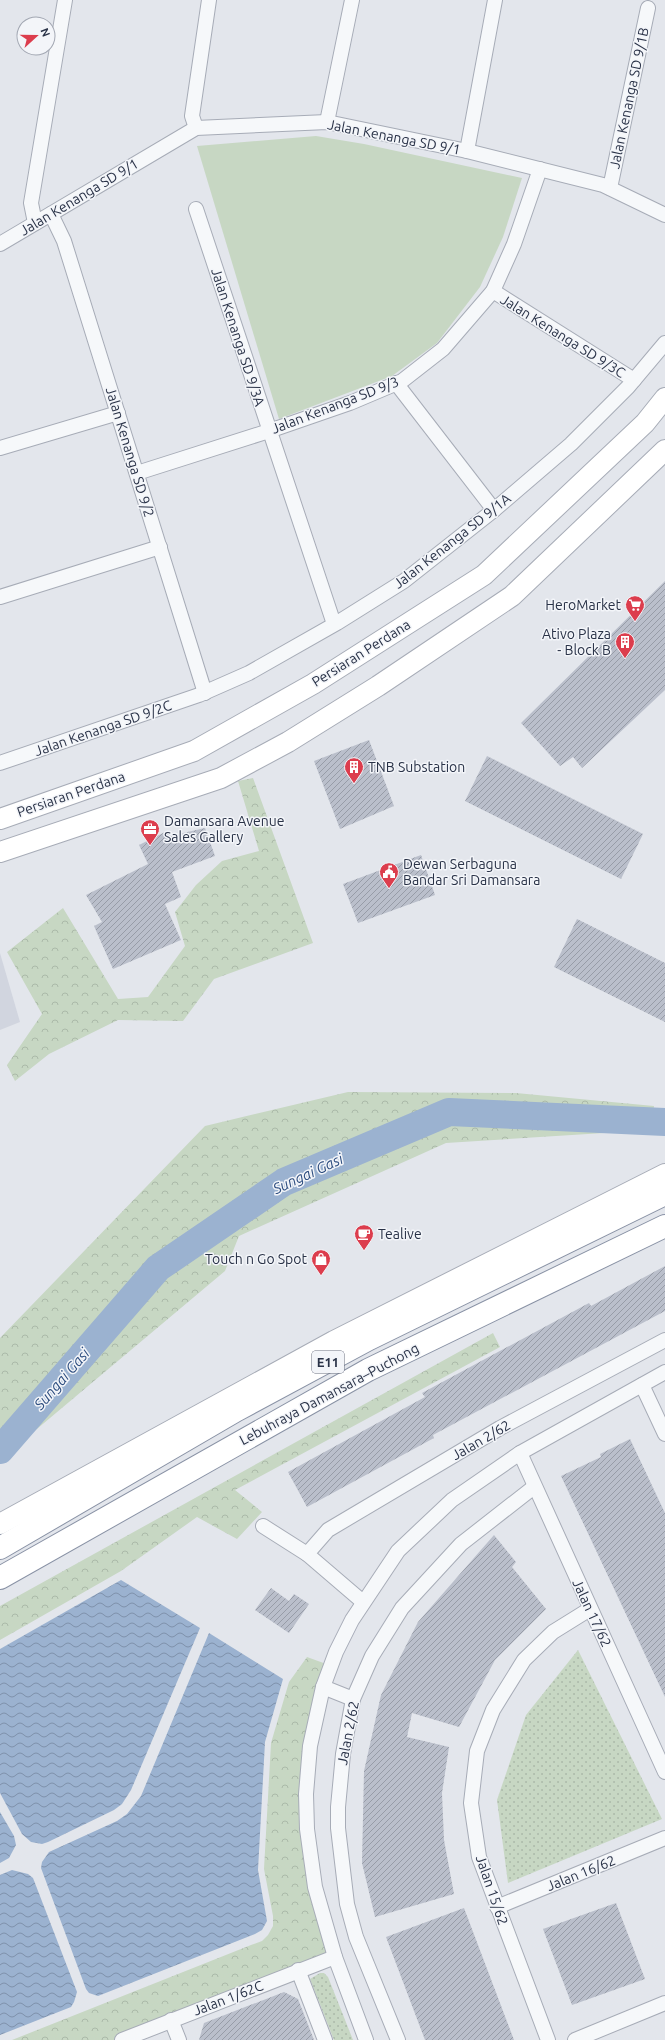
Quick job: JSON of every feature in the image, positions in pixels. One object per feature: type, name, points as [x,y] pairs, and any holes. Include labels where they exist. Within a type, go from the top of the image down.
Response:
[{"type":"highway","name":"E11","points":[[0,1548],[237,1410],[369,1339],[665,1194]]},
{"type":"highway","name":"Lebuhraya Damansara–Puchong","points":[[0,1578],[368,1370],[665,1226]]},
{"type":"main road","name":"Persiaran Perdana","points":[[0,819],[194,751],[313,684],[484,575],[645,423],[665,398]]},
{"type":"main road","points":[[0,852],[221,778],[288,742],[378,686],[512,596],[665,450]]},
{"type":"main road","points":[[0,812],[30,809]]},
{"type":"main road","points":[[0,1524],[334,1341],[665,1174]]},
{"type":"street","points":[[35,223],[31,202],[64,0]]},
{"type":"street","points":[[196,128],[192,116],[209,0]]},
{"type":"street","points":[[327,122],[352,0]]},
{"type":"street","points":[[467,151],[495,0]]},
{"type":"street","name":"Jalan Kenanga SD 9/1B","points":[[610,188],[648,8]]},
{"type":"street","name":"Jalan Kenanga SD 9/1","points":[[0,244],[196,128],[327,122],[467,151],[610,188],[665,215]]},
{"type":"street","name":"Jalan Kenanga SD 9/3","points":[[137,473],[269,431],[350,403],[396,383],[443,349],[493,291],[514,244],[540,169]]},
{"type":"street","name":"Jalan Kenanga SD 9/3A","points":[[196,209],[334,624]]},
{"type":"street","name":"Jalan Kenanga SD 9/2","points":[[51,214],[64,241],[205,693]]},
{"type":"street","name":"Jalan Kenanga SD 9/3C","points":[[493,291],[634,380]]},
{"type":"street","name":"Jalan Kenanga SD 9/1A","points":[[205,693],[249,674],[404,581],[494,510],[571,444],[634,380],[665,343]]},
{"type":"street","points":[[396,383],[494,510]]},
{"type":"street","points":[[0,448],[118,413]]},
{"type":"street","points":[[0,596],[160,547]]},
{"type":"street","name":"Jalan Kenanga SD 9/2C","points":[[0,763],[205,693]]},
{"type":"street","name":"Jalan 2/62","points":[[307,1554],[328,1530],[500,1428],[665,1340]]},
{"type":"street","points":[[366,2040],[335,1957],[314,1887],[307,1829],[306,1794],[310,1746],[323,1687],[344,1635],[363,1602],[398,1551],[452,1500],[520,1454],[665,1372]]},
{"type":"street","points":[[642,1385],[660,1410],[665,1434]]},
{"type":"street","name":"Jalan 17/62","points":[[520,1454],[665,1772]]},
{"type":"street","name":"Jalan 2/62","points":[[398,2040],[356,1937],[347,1904],[338,1828],[338,1807],[343,1754],[353,1699],[372,1656],[402,1608],[460,1544],[534,1487]]},
{"type":"street","points":[[263,1526],[307,1554],[363,1602]]},
{"type":"street","name":"Jalan 15/62","points":[[548,2040],[479,1857],[471,1803],[477,1751],[493,1710],[524,1660],[553,1632],[590,1609]]},
{"type":"street","points":[[323,1687],[353,1699]]},
{"type":"street","name":"Jalan 16/62","points":[[497,1907],[665,1838]]},
{"type":"street","name":"Jalan 1/62C","points":[[122,2040],[298,1970],[335,1957]]},
{"type":"street","points":[[298,1970],[325,2040]]},
{"type":"street","points":[[575,2040],[665,2004]]},
{"type":"street","points":[[171,2020],[179,2040]]},
{"type":"shaded area","points":[[0,953],[20,1022],[0,1030]]},
{"type":"green space","points":[[316,136],[364,144],[522,178],[503,237],[480,287],[437,343],[392,376],[279,419],[197,146]]},
{"type":"green space","points":[[253,778],[313,943],[214,979],[183,1021],[118,1020],[49,1054],[15,1081],[7,1065],[42,1014],[7,952],[63,908],[118,999],[148,997],[185,946],[175,912],[196,885],[222,861],[259,851],[238,781]]},
{"type":"green space","points":[[348,1092],[516,1093],[654,1106],[652,1130],[446,1143],[239,1236],[225,1271],[0,1460],[0,1338],[205,1126]]},
{"type":"green space","points":[[493,1333],[500,1347],[235,1490],[262,1512],[237,1539],[197,1517],[121,1571],[0,1640],[0,1606]]},
{"type":"green space","points":[[578,1650],[662,1819],[508,1883],[497,1800],[526,1715]]},
{"type":"green space","points":[[307,1657],[329,1665],[303,1799],[330,1955],[114,2040],[12,2040],[262,1941],[268,1935],[273,1926],[273,1916],[264,1869],[271,1743],[289,1682]]},
{"type":"green space","points":[[320,1973],[324,1973],[328,1977],[353,2040],[334,2040],[310,1979]]},
{"type":"water","points":[[121,1580],[200,1628],[131,1790],[122,1804],[114,1810],[48,1842],[42,1844],[31,1842],[22,1834],[0,1793],[0,1649]]},
{"type":"water","points":[[209,1633],[283,1679],[265,1742],[258,1870],[267,1921],[262,1930],[255,1934],[98,1996],[89,1993],[86,1989],[41,1868],[42,1862],[49,1852],[117,1821],[127,1814],[141,1796]]},
{"type":"water","points":[[0,1812],[14,1836],[16,1845],[9,1858],[0,1863]]},
{"type":"water","points":[[12,1870],[28,1874],[33,1878],[77,1992],[71,2007],[0,2035],[0,1875]]},
{"type":"building","name":"Ativo Plaza - Block B","points":[[665,581],[665,690],[582,768],[573,757],[560,766],[521,723]]},
{"type":"building","name":"TNB Substation","points":[[369,740],[394,806],[340,829],[314,761]]},
{"type":"building","points":[[487,756],[643,834],[621,879],[465,801]]},
{"type":"building","points":[[205,828],[215,856],[172,872],[181,897],[165,904],[181,940],[113,969],[94,926],[102,922],[86,895],[148,864],[139,845],[167,831],[170,836]]},
{"type":"building","name":"Dewan Serbaguna Bandar Sri Damansara","points":[[421,855],[435,895],[358,923],[343,884]]},
{"type":"building","points":[[577,919],[665,963],[665,1022],[554,967]]},
{"type":"building","points":[[665,1266],[665,1311],[433,1435],[434,1438],[307,1507],[288,1472],[425,1397],[422,1393],[589,1303],[591,1306]]},
{"type":"building","points":[[630,1439],[665,1513],[665,1697],[561,1476],[601,1457],[600,1454]]},
{"type":"building","points":[[494,1535],[516,1562],[512,1567],[546,1609],[495,1660],[459,1727],[412,1713],[407,1737],[449,1747],[442,1793],[444,1840],[454,1894],[375,1917],[362,1863],[364,1771],[381,1695],[418,1622]]},
{"type":"building","points":[[271,1588],[289,1601],[294,1594],[309,1604],[289,1633],[255,1610]]},
{"type":"building","points":[[616,1903],[645,1979],[572,2005],[543,1929]]},
{"type":"building","points":[[464,1908],[514,2040],[425,2040],[386,1937]]},
{"type":"building","points":[[284,1992],[298,1999],[314,2040],[199,2040],[204,2023]]},
{"type":"waterway","name":"Sungai Gasi","points":[[0,1450],[158,1268],[284,1182],[449,1112],[665,1122]]},
{"type":"place","name":"HeroMarket","points":[[635,622]]},
{"type":"place","name":"Ativo Plaza - Block B","points":[[625,659]]},
{"type":"place","name":"TNB Substation","points":[[354,784]]},
{"type":"place","name":"Damansara Avenue Sales Gallery","points":[[150,846]]},
{"type":"place","name":"Dewan Serbaguna Bandar Sri Damansara","points":[[389,889]]},
{"type":"place","name":"Tealive","points":[[364,1251]]},
{"type":"place","name":"Touch n Go Spot","points":[[321,1276]]}]
